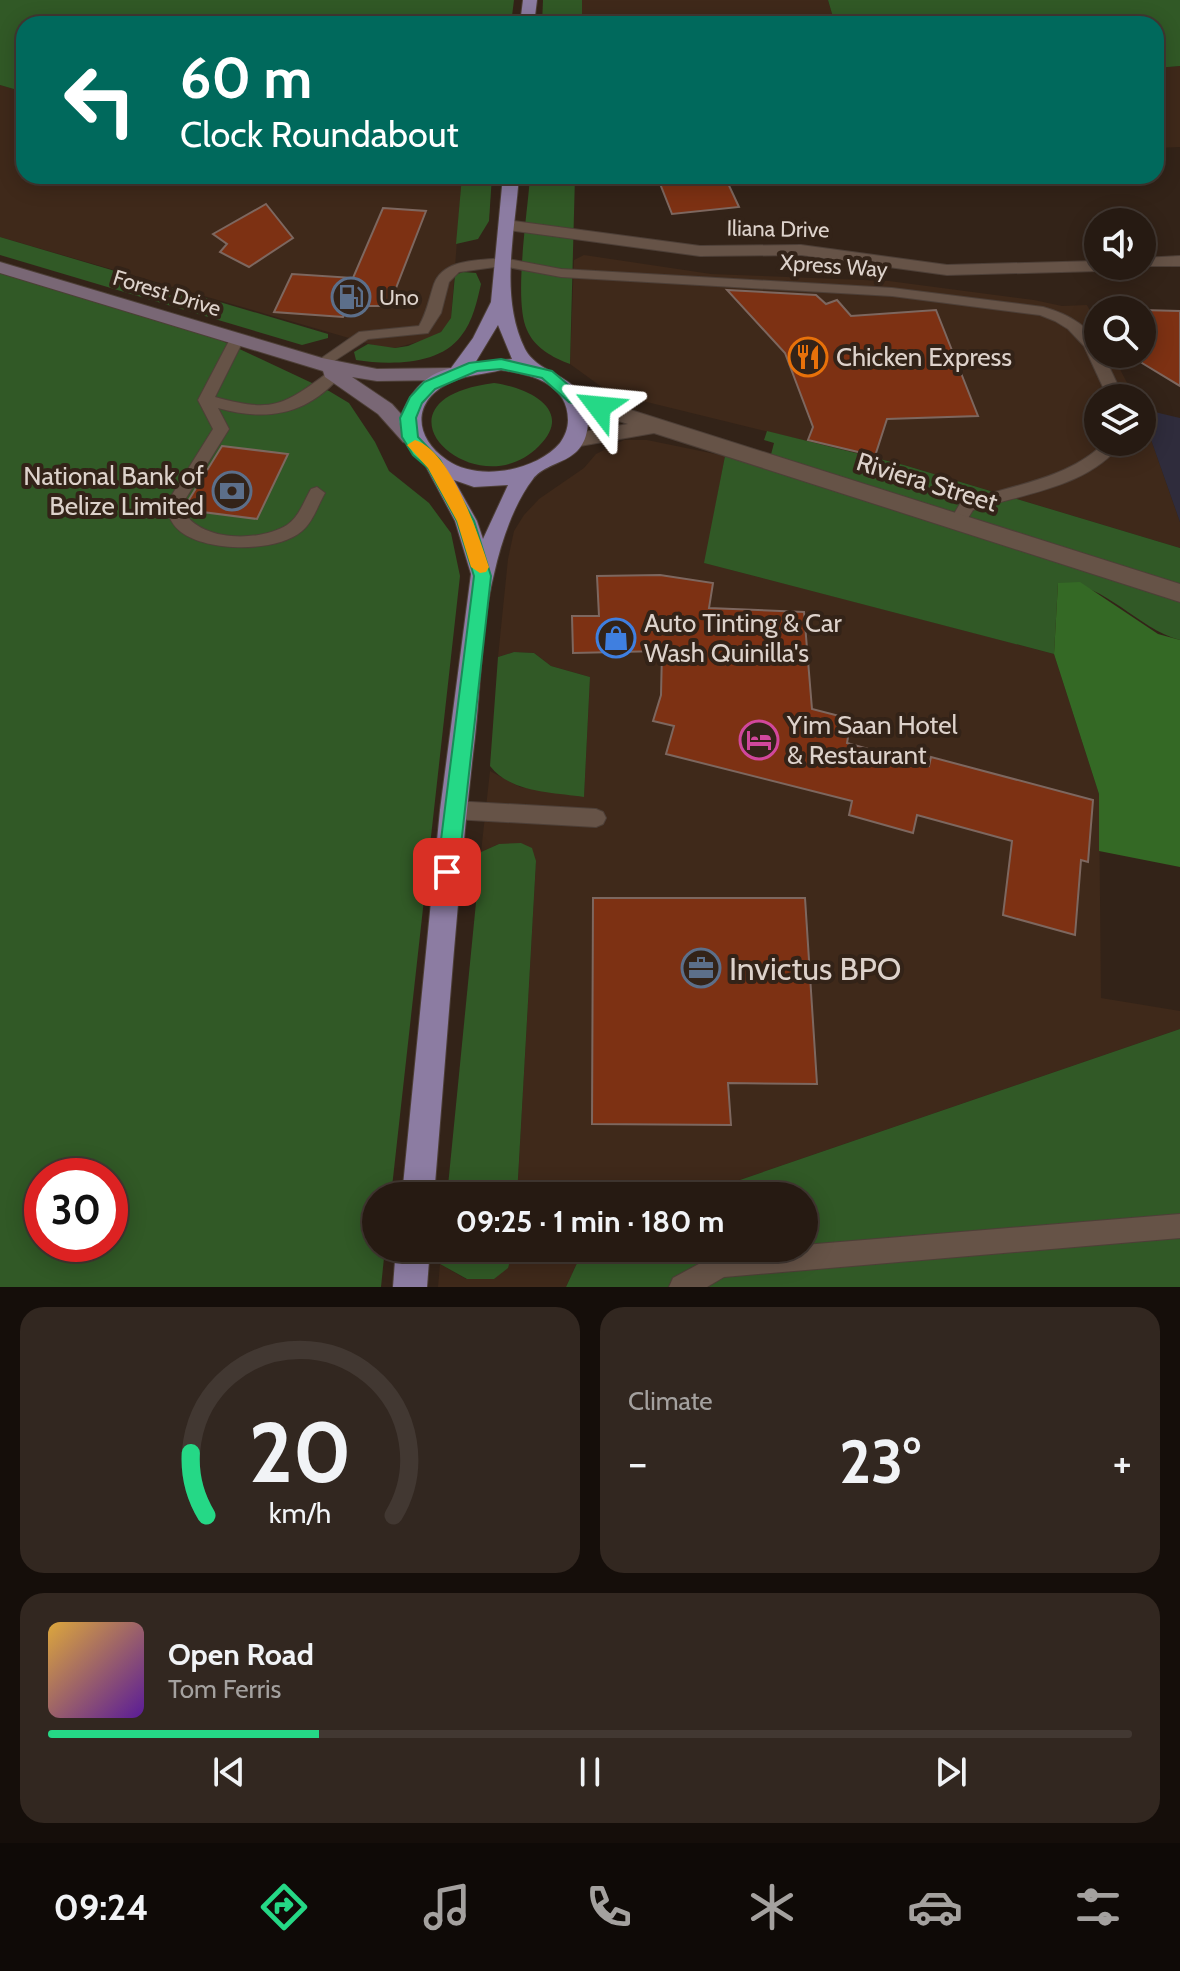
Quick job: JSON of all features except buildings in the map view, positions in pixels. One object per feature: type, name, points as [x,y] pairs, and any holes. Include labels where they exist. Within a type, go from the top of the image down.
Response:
[{"type":"main road","points":[[510,184],[500,302],[515,348],[527,367]]},
{"type":"main road","name":"Forest Drive","points":[[0,267],[327,369],[377,375],[455,372]]},
{"type":"main road","points":[[455,372],[482,339],[500,302]]},
{"type":"main road","points":[[501,364],[527,367],[547,374],[574,399],[579,426],[574,440],[546,466],[525,474],[477,478],[434,464],[419,452],[410,437],[408,418],[415,401],[430,385],[455,372],[501,364]]},
{"type":"main road","name":"Forest Drive","points":[[327,369],[385,409],[410,437]]},
{"type":"main road","points":[[434,464],[466,521],[482,576]]},
{"type":"main road","points":[[419,1182],[453,810],[482,576],[500,521],[525,474]]},
{"type":"main road","points":[[410,1287],[412,1262]]},
{"type":"street","name":"Iliana Drive","points":[[506,225],[700,251],[801,250],[947,270],[1084,266]]},
{"type":"street","points":[[1156,262],[1180,261]]},
{"type":"street","name":"Riviera Street","points":[[574,399],[959,519],[1180,593]]},
{"type":"street","name":"Riviera Street","points":[[574,440],[608,432],[657,427]]},
{"type":"lane","name":"Xpress Way","points":[[327,369],[364,335],[423,330],[434,313],[442,281],[455,268],[502,262],[561,273],[892,292],[1043,311],[1064,318],[1086,335],[1109,384]]},
{"type":"lane","points":[[206,400],[237,339]]},
{"type":"lane","points":[[206,400],[245,411],[273,414],[295,405],[327,369]]},
{"type":"lane","points":[[206,400],[221,429],[173,506],[174,516],[189,531],[222,540],[263,540],[295,528],[317,493]]},
{"type":"lane","points":[[959,519],[967,506],[1101,456]]},
{"type":"lane","points":[[453,810],[596,818]]},
{"type":"lane","points":[[682,1287],[721,1265],[1180,1226]]},
{"type":"shaded area","points":[[582,0],[828,0],[833,16],[582,16]]},
{"type":"shaded area","points":[[1180,66],[1180,147],[1164,148],[1164,67]]},
{"type":"shaded area","points":[[0,85],[16,90],[16,184],[461,184],[451,319],[441,332],[429,339],[395,348],[380,347],[0,237]]},
{"type":"shaded area","points":[[584,255],[711,274],[889,281],[1062,306],[1084,305],[1084,368],[1119,368],[1128,384],[1084,384],[1084,456],[1156,454],[1180,522],[1180,548],[904,465],[610,393],[570,364],[574,260]]},
{"type":"shaded area","points":[[1156,412],[1180,418],[1180,522],[1156,454]]},
{"type":"shaded area","points":[[624,440],[647,440],[725,456],[705,563],[1054,654],[1099,794],[1101,998],[1180,1011],[1180,1029],[734,1182],[518,1182],[536,861],[499,844],[481,852],[490,771],[520,787],[584,796],[590,677],[551,666],[534,653],[514,652],[498,657],[508,559],[514,531],[524,515],[539,499],[584,468],[596,454]]},
{"type":"shaded area","points":[[499,1262],[578,1262],[566,1287],[438,1287],[440,1264],[466,1279]]},
{"type":"green space","points":[[0,0],[514,0],[512,16],[16,16],[16,90],[0,85]]},
{"type":"green space","points":[[543,0],[582,0],[582,16],[542,16]]},
{"type":"green space","points":[[828,0],[1180,0],[1180,66],[1164,67],[1164,16],[833,16]]},
{"type":"green space","points":[[461,184],[491,184],[489,221],[478,239],[456,244]]},
{"type":"green space","points":[[529,184],[575,184],[570,364],[539,347],[527,330],[521,299]]},
{"type":"green space","points":[[0,237],[328,334],[328,338],[302,345],[0,255]]},
{"type":"green space","points":[[0,267],[184,323],[329,391],[349,403],[375,442],[389,471],[429,503],[451,533],[460,576],[393,1182],[362,1182],[362,1262],[384,1262],[381,1287],[0,1287]]},
{"type":"green space","points":[[476,273],[481,284],[469,324],[451,346],[427,358],[412,361],[383,363],[356,360],[354,352],[368,344],[395,348],[408,346],[441,332],[451,318],[455,275]]},
{"type":"green space","points":[[494,383],[532,395],[549,411],[552,421],[549,433],[539,446],[513,463],[486,466],[461,459],[442,445],[432,428],[435,409],[455,393]]},
{"type":"green space","points":[[767,431],[904,465],[1180,548],[1180,640],[1149,626],[1090,589],[1075,584],[1058,583],[1054,654],[704,563],[725,456],[768,466],[774,443],[764,440]]},
{"type":"green space","points":[[1080,582],[1158,634],[1180,640],[1180,867],[1099,851],[1099,794],[1054,654],[1058,583]]},
{"type":"green space","points":[[514,652],[534,653],[551,666],[590,677],[584,797],[521,786],[509,782],[490,766],[498,657]]},
{"type":"green space","points":[[521,843],[532,848],[536,861],[518,1182],[448,1182],[481,852],[499,844]]},
{"type":"green space","points":[[1180,1029],[1180,1287],[566,1287],[578,1262],[818,1262],[818,1182],[734,1182]]},
{"type":"green space","points":[[510,1262],[508,1268],[494,1279],[467,1279],[440,1264]]},
{"type":"slow traffic","points":[[415,445],[434,464],[466,521],[480,567]]},
{"type":"place","name":"Uno","points":[[351,297]]},
{"type":"place","name":"Chicken Express","points":[[808,357]]},
{"type":"place","name":"National Bank of Belize Limited","points":[[232,491]]},
{"type":"place","name":"Auto Tinting & Car Wash Quinilla's","points":[[616,638]]},
{"type":"place","name":"Yim Saan Hotel & Restaurant","points":[[759,740]]},
{"type":"place","name":"Invictus BPO","points":[[701,968]]},
{"type":"route","points":[[447,872],[482,576],[466,521],[434,464],[419,452],[410,437],[408,418],[415,401],[430,385],[475,366],[501,364],[527,367],[547,374],[563,385],[574,399],[599,407]]}]
